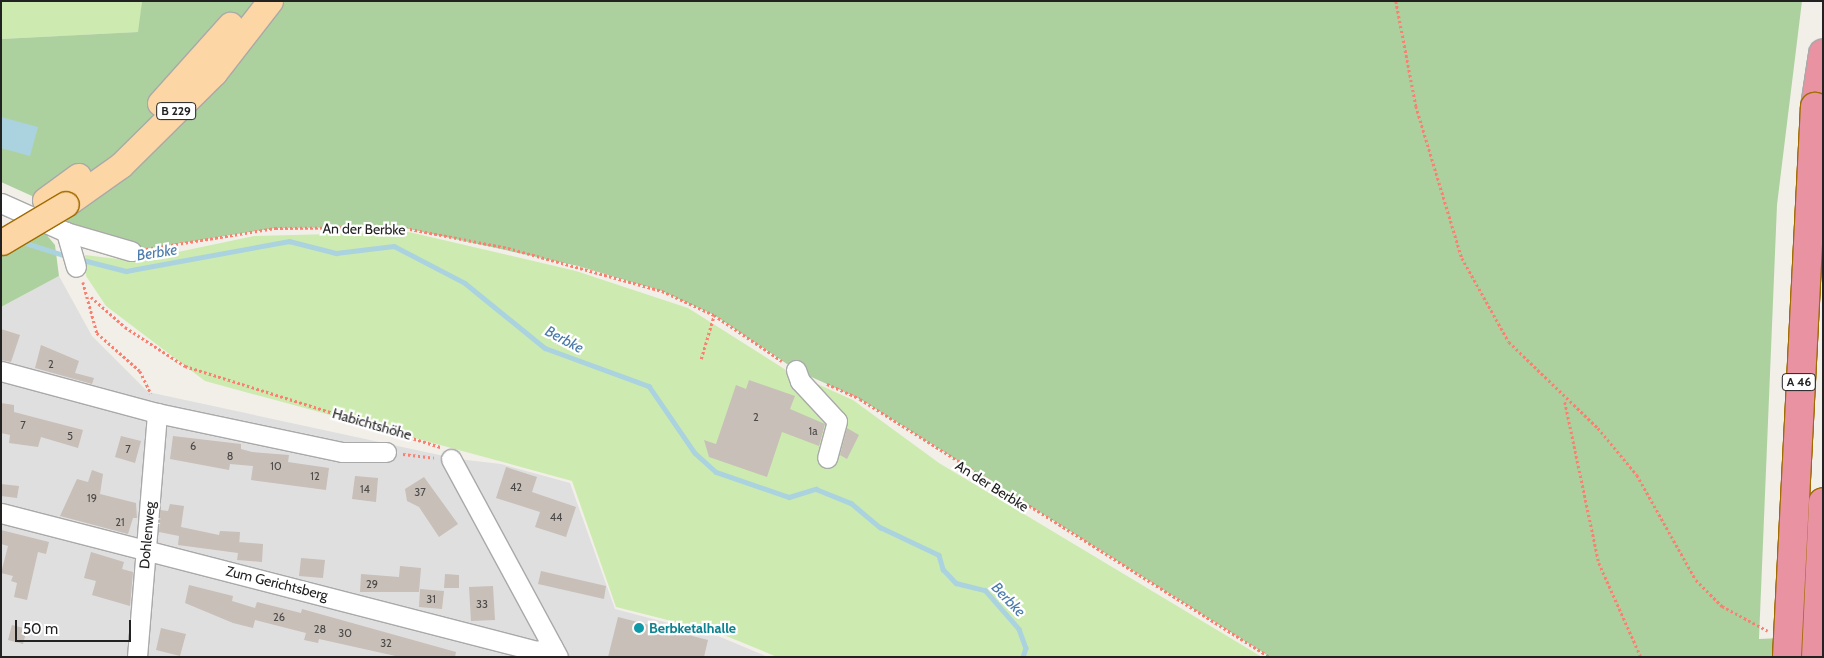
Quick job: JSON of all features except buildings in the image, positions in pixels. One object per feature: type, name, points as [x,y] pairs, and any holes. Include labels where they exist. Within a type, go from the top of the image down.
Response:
[{"type":"highway","name":"A 46","points":[[1787,657],[1816,107],[1823,54]]},
{"type":"highway","points":[[1816,657],[1823,502]]},
{"type":"main road","name":"B 229","points":[[55,202],[108,155],[210,50],[248,1]]},
{"type":"main road","name":"B 229","points":[[2,237],[55,202],[121,165],[214,72],[270,1]]},
{"type":"street","points":[[1,203],[68,240],[130,251]]},
{"type":"street","points":[[68,240],[76,267]]},
{"type":"street","points":[[796,370],[800,381],[837,421],[827,458]]},
{"type":"street","points":[[1,371],[157,412],[342,452],[386,452]]},
{"type":"street","name":"Dohlenweg","points":[[137,657],[157,412]]},
{"type":"street","points":[[451,459],[555,652]]},
{"type":"street","name":"Zum Gerichtsberg","points":[[1,513],[537,650],[555,652]]},
{"type":"path","points":[[1396,1],[1416,106],[1462,258],[1509,342],[1565,400],[1598,428],[1637,475],[1696,580],[1722,606],[1777,632]]},
{"type":"path","name":"An der Berbke","points":[[130,251],[275,228],[400,227],[578,266],[662,291],[714,315],[796,370],[860,399],[1270,657]]},
{"type":"path","name":"Habichtshöhe","points":[[157,412],[140,371],[92,323],[91,296],[125,327],[186,366],[427,440],[451,459]]},
{"type":"path","points":[[701,359],[714,315]]},
{"type":"path","points":[[1565,400],[1599,563],[1642,657]]},
{"type":"path","points":[[386,452],[451,459]]},
{"type":"shaded area","points":[[59,276],[92,336],[148,392],[458,459],[501,464],[570,483],[615,609],[718,636],[768,657],[1,657],[1,307]]},
{"type":"green space","points":[[1,1],[142,1],[139,32],[1,39]]},
{"type":"green space","points":[[142,1],[1802,1],[1777,205],[1759,639],[1823,636],[1823,657],[1270,657],[860,399],[796,370],[714,315],[662,291],[578,266],[400,227],[275,228],[131,251],[65,223],[72,214],[1,182],[1,39],[138,32]]},
{"type":"green space","points":[[409,232],[576,271],[688,308],[786,370],[853,400],[939,463],[1262,657],[777,657],[719,633],[616,607],[572,481],[205,381],[106,306],[86,276],[85,255],[135,261],[254,236]]},
{"type":"green space","points":[[45,233],[55,245],[59,276],[1,307],[1,257]]},
{"type":"water","points":[[1,117],[38,127],[30,156],[1,148]]},
{"type":"waterway","name":"Berbke","points":[[19,241],[67,256]]},
{"type":"waterway","name":"Berbke","points":[[79,259],[126,271],[289,241],[336,253],[394,246],[465,283],[545,348],[649,386],[695,453],[716,472],[789,497],[816,489],[851,503],[880,527],[939,555],[943,569],[956,583],[985,590],[1019,629],[1026,648],[1023,657]]},
{"type":"place","name":"Berbketalhalle","points":[[639,628]]}]
